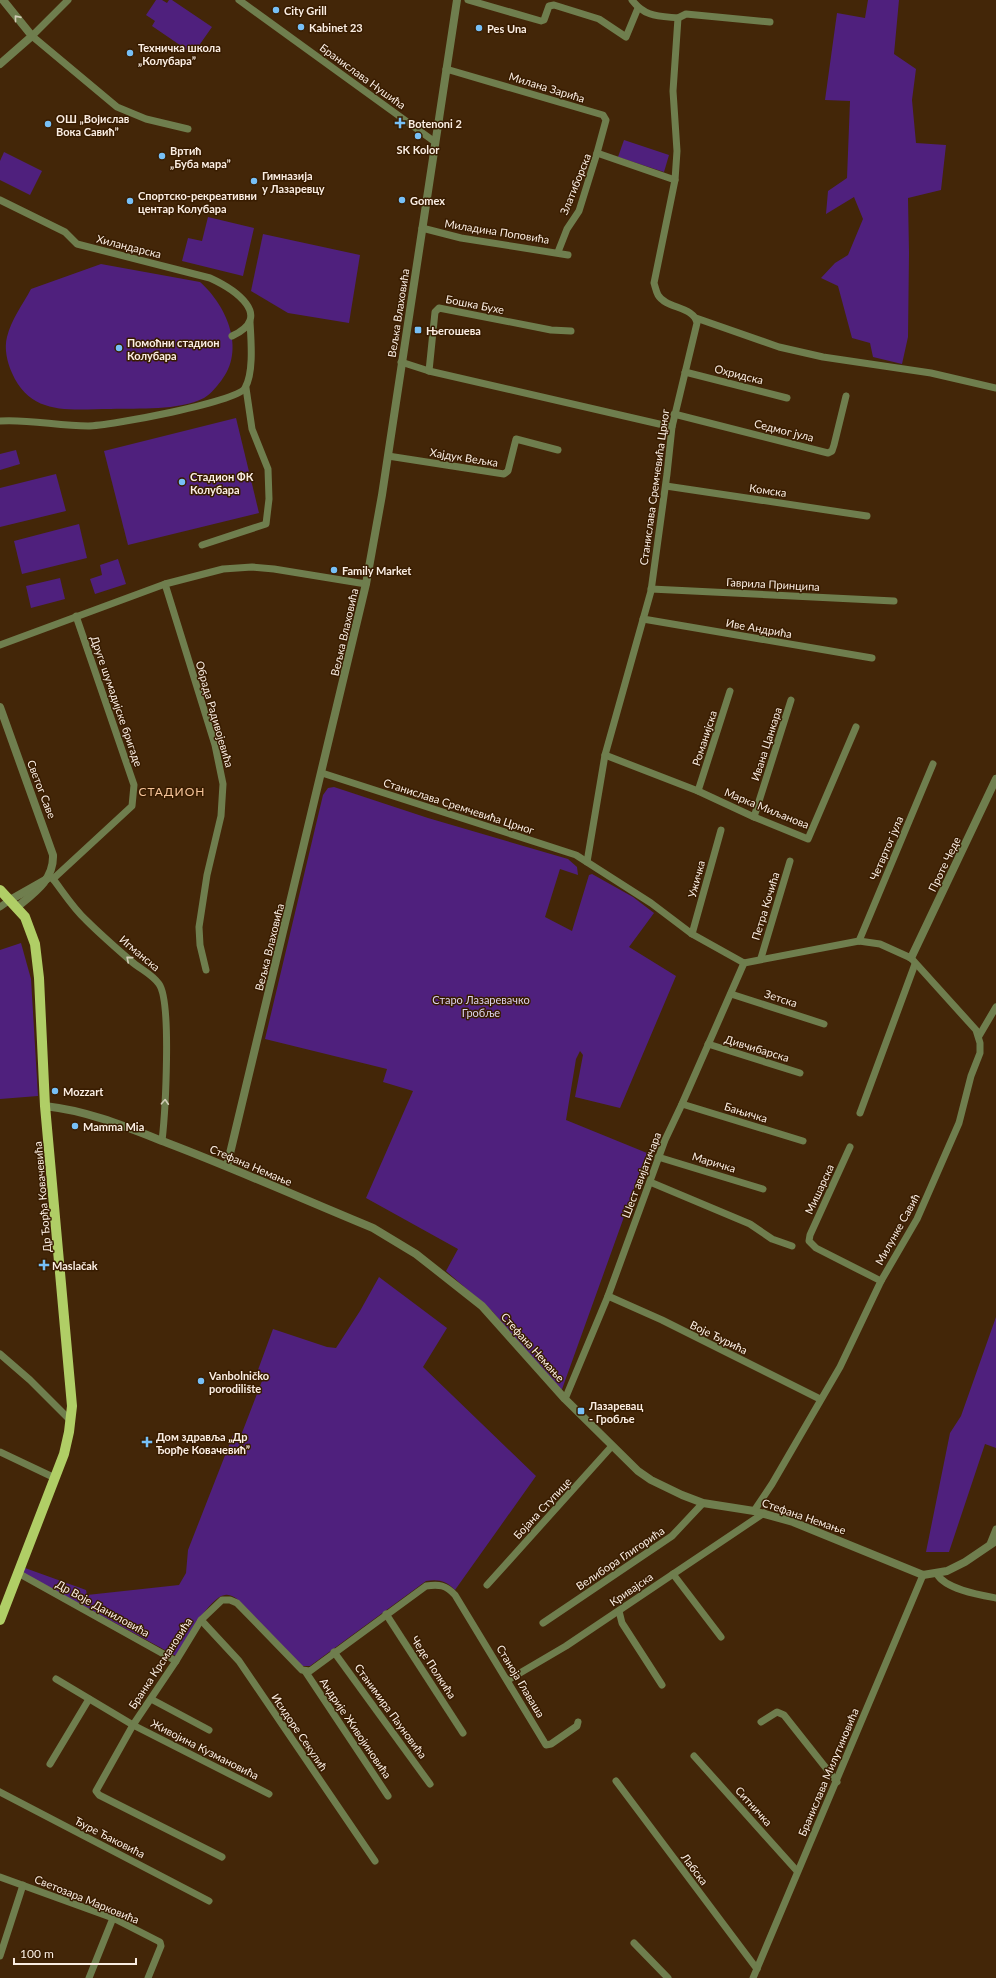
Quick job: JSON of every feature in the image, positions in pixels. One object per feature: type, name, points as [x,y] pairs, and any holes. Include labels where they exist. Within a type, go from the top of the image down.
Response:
[{"type":"main road","name":"Др Ђорђа Ковачевића","points":[[0,890],[13,904],[29,926],[35,944],[45,1106],[72,1393],[71,1421],[64,1454],[0,1620]]},
{"type":"street","points":[[2,0],[32,36],[117,107],[146,119],[188,129]]},
{"type":"street","points":[[0,64],[32,36],[68,0]]},
{"type":"street","name":"Бранислава Нушића","points":[[239,0],[435,142]]},
{"type":"street","name":"Вељка Влаховића","points":[[227,1166],[366,584],[388,456],[401,362],[457,0]]},
{"type":"street","points":[[468,0],[541,20],[544,20],[549,6],[554,5],[599,19],[626,37],[638,8]]},
{"type":"street","points":[[632,0],[638,8],[650,15],[678,18],[686,14],[770,22]]},
{"type":"street","points":[[678,18],[672,91],[676,151],[675,180],[654,283],[658,294],[663,300],[690,313],[696,318],[779,347],[823,357],[931,373],[996,388]]},
{"type":"street","name":"Милана Зарића","points":[[446,68],[603,115],[606,120],[597,153]]},
{"type":"street","name":"Златиборска","points":[[558,252],[567,229],[578,211],[597,153],[675,180]]},
{"type":"street","name":"Хиландарска","points":[[0,200],[64,232],[77,244],[210,278],[236,293],[244,301],[250,312],[250,322]]},
{"type":"street","name":"Миладина Поповића","points":[[422,228],[461,238],[558,252],[568,255]]},
{"type":"street","name":"Бошка Бухе","points":[[429,371],[435,312],[439,308],[551,330],[571,331]]},
{"type":"street","name":"Станислава Сремчевића Црног","points":[[587,862],[605,755],[651,589],[666,486],[674,414],[697,329],[696,318]]},
{"type":"street","points":[[232,336],[245,330],[250,322]]},
{"type":"street","points":[[202,545],[266,524],[269,499],[268,469],[252,429],[246,388],[251,358],[250,322]]},
{"type":"street","points":[[401,362],[429,371],[672,427]]},
{"type":"street","name":"Охридска","points":[[685,372],[787,398]]},
{"type":"street","points":[[0,421],[88,426],[113,424],[222,400],[241,393],[246,388]]},
{"type":"street","name":"Седмог јула","points":[[674,414],[830,452],[834,445],[846,396]]},
{"type":"street","name":"Хајдук Вељка","points":[[388,456],[504,474],[508,470],[516,439],[558,450]]},
{"type":"street","name":"Комска","points":[[666,486],[867,516]]},
{"type":"street","points":[[0,645],[165,584],[223,569],[252,567],[274,569],[366,584]]},
{"type":"street","name":"Обрада Радивојевића","points":[[165,584],[215,745],[222,784],[221,816],[207,875],[199,927],[200,945],[206,970]]},
{"type":"street","name":"Гаврила Принципа","points":[[651,589],[894,601]]},
{"type":"street","name":"Друге шумадијске бригаде","points":[[13,904],[50,877],[132,806],[134,797],[134,785],[126,758],[76,616]]},
{"type":"street","name":"Иве Андрића","points":[[643,619],[872,658]]},
{"type":"street","name":"Романијска","points":[[698,791],[730,692]]},
{"type":"street","name":"Ивана Цанкара","points":[[754,817],[791,700]]},
{"type":"street","name":"Светог Саве","points":[[0,707],[50,845],[54,864],[50,877]]},
{"type":"street","name":"Марка Миљанова","points":[[605,755],[698,791],[754,817],[808,839],[856,726]]},
{"type":"street","name":"Четвртог јула","points":[[859,941],[933,764]]},
{"type":"street","name":"Станислава Сремчевића Црног","points":[[322,773],[576,855],[651,903],[692,934],[744,963]]},
{"type":"street","name":"Проте Чеде","points":[[913,961],[996,779]]},
{"type":"street","name":"Ужичка","points":[[692,934],[721,830]]},
{"type":"street","name":"Петра Кочића","points":[[761,958],[790,861]]},
{"type":"street","name":"Игманска","points":[[50,877],[84,919],[132,962],[151,976],[159,984],[163,993],[166,1020],[166,1091],[162,1141]]},
{"type":"street","points":[[0,907],[13,904]]},
{"type":"street","points":[[744,963],[761,958],[859,941],[880,944],[913,961],[979,1036],[996,1007]]},
{"type":"street","points":[[860,1113],[913,961]]},
{"type":"street","name":"Шест авијатичара","points":[[565,1399],[608,1296],[658,1157],[744,963]]},
{"type":"street","name":"Зетска","points":[[731,994],[824,1024]]},
{"type":"street","name":"Милунке Савић","points":[[754,1511],[772,1484],[849,1350],[881,1281],[918,1219],[950,1146],[980,1053],[979,1036]]},
{"type":"street","name":"Дивчибарска","points":[[708,1044],[800,1072]]},
{"type":"street","name":"Бањичка","points":[[682,1104],[803,1141]]},
{"type":"street","name":"Стефана Немање","points":[[45,1106],[71,1109],[93,1114],[227,1166],[373,1228],[416,1254],[482,1306],[565,1399],[612,1446],[651,1480],[682,1495],[703,1503],[764,1513],[793,1522],[848,1543],[923,1575],[937,1574],[965,1562],[993,1543]]},
{"type":"street","name":"Мишарска","points":[[850,1148],[810,1234],[809,1241],[811,1245],[816,1248],[881,1281]]},
{"type":"street","name":"Маричка","points":[[658,1157],[763,1189]]},
{"type":"street","points":[[650,1182],[750,1224],[772,1239],[792,1246]]},
{"type":"street","name":"Воје Ђурића","points":[[608,1296],[662,1320],[820,1399]]},
{"type":"street","points":[[0,1354],[30,1380],[71,1421]]},
{"type":"street","name":"Бојана Ступице","points":[[487,1585],[612,1446]]},
{"type":"street","points":[[0,1452],[55,1478]]},
{"type":"street","name":"Велибора Глигорића","points":[[543,1623],[672,1536],[703,1503]]},
{"type":"street","name":"Кривајска","points":[[508,1680],[566,1646],[764,1513]]},
{"type":"street","points":[[993,1543],[996,1529]]},
{"type":"street","name":"Др Воје Даниловића","points":[[18,1574],[176,1661]]},
{"type":"street","points":[[673,1574],[721,1637]]},
{"type":"street","points":[[937,1574],[943,1582],[951,1586],[996,1598]]},
{"type":"street","name":"Бранислава Милутиновића","points":[[753,1978],[923,1575]]},
{"type":"street","name":"Станоја Главаша","points":[[386,1614],[426,1586],[437,1584],[446,1586],[455,1595],[508,1680],[546,1745],[551,1744],[577,1726],[578,1722]]},
{"type":"street","name":"Бранка Крсмановића","points":[[222,1857],[99,1795],[96,1791],[133,1726],[201,1620],[222,1600],[230,1600],[237,1604],[302,1670],[305,1671]]},
{"type":"street","points":[[619,1611],[622,1624],[662,1685]]},
{"type":"street","points":[[305,1671],[310,1671],[386,1614]]},
{"type":"street","name":"Чеде Полкића","points":[[386,1614],[464,1733]]},
{"type":"street","name":"Исидоре Секулић","points":[[201,1620],[239,1661],[375,1861]]},
{"type":"street","name":"Станимира Пауновића","points":[[334,1652],[430,1784]]},
{"type":"street","name":"Андрије Живојиновића","points":[[305,1671],[388,1796]]},
{"type":"street","name":"Живојина Кузмановића","points":[[56,1679],[133,1726],[269,1794]]},
{"type":"street","points":[[50,1764],[89,1699]]},
{"type":"street","points":[[151,1699],[209,1730]]},
{"type":"street","points":[[761,1722],[777,1712],[784,1715],[836,1782]]},
{"type":"street","name":"Ситничка","points":[[694,1756],[797,1871]]},
{"type":"street","name":"Лабска","points":[[616,1781],[757,1969]]},
{"type":"street","name":"Ђуре Ђаковића","points":[[0,1792],[209,1901]]},
{"type":"street","name":"Светозара Марковића","points":[[0,1877],[113,1918],[160,1942],[161,1946],[148,1978]]},
{"type":"street","points":[[0,1956],[23,1885]]},
{"type":"street","points":[[89,1978],[113,1918]]},
{"type":"street","points":[[634,1943],[668,1978]]},
{"type":"green space","points":[[156,0],[162,0],[167,3],[169,0],[172,0],[212,27],[193,54],[152,26],[155,21],[146,15]]},
{"type":"green space","points":[[868,0],[899,0],[894,54],[916,69],[912,100],[916,143],[946,145],[941,190],[908,198],[908,337],[902,364],[873,357],[870,343],[852,338],[838,286],[821,278],[835,263],[848,255],[863,219],[854,197],[826,214],[828,191],[847,178],[850,101],[825,100],[837,13],[865,18]]},
{"type":"green space","points":[[624,140],[669,155],[664,172],[618,157]]},
{"type":"green space","points":[[4,152],[42,171],[30,195],[0,180],[0,161]]},
{"type":"green space","points":[[208,217],[254,228],[243,276],[182,261],[188,238],[202,241]]},
{"type":"green space","points":[[263,234],[360,255],[349,323],[288,313],[251,291]]},
{"type":"green space","points":[[101,264],[200,282],[210,292],[218,303],[230,329],[232,356],[228,369],[221,381],[204,398],[194,402],[171,407],[82,410],[54,408],[41,404],[30,397],[20,387],[12,373],[6,355],[6,341],[11,324],[31,289]]},
{"type":"green space","name":"Стадион ФК Колубара","points":[[236,418],[259,513],[128,545],[104,451]]},
{"type":"green space","points":[[16,450],[20,464],[0,470],[0,454]]},
{"type":"green space","points":[[56,474],[66,511],[0,527],[0,488]]},
{"type":"green space","points":[[79,524],[87,558],[22,574],[14,541]]},
{"type":"green space","points":[[118,559],[126,584],[95,594],[90,579],[102,575],[100,565]]},
{"type":"green space","points":[[60,578],[65,599],[31,608],[26,586]]},
{"type":"green space","name":"Старо Лазаревачко Гробље","points":[[334,787],[428,818],[568,859],[577,867],[578,875],[560,869],[545,917],[572,931],[589,875],[592,874],[633,897],[654,913],[629,947],[676,976],[620,1108],[575,1097],[583,1055],[580,1051],[576,1059],[566,1120],[647,1153],[561,1392],[492,1311],[446,1271],[458,1249],[366,1198],[413,1091],[383,1082],[387,1069],[265,1039],[323,795],[328,788]]},
{"type":"green space","points":[[21,943],[31,979],[38,1096],[0,1099],[0,950]]},
{"type":"green space","points":[[379,1277],[447,1328],[423,1367],[536,1476],[455,1590],[442,1581],[426,1581],[310,1666],[302,1666],[237,1599],[230,1595],[225,1595],[212,1603],[198,1621],[176,1656],[23,1573],[25,1568],[86,1590],[87,1595],[179,1585],[186,1573],[188,1550],[233,1435],[240,1438],[262,1381],[255,1378],[273,1329],[327,1347],[336,1348],[360,1311]]},
{"type":"green space","points":[[996,1317],[996,1448],[985,1444],[949,1552],[926,1552],[950,1433],[961,1416]]},
{"type":"place","name":"City Grill","points":[[276,10]]},
{"type":"place","name":"Kabinet 23","points":[[301,27]]},
{"type":"place","name":"Pes Una","points":[[479,28]]},
{"type":"place","name":"Техничка школа „Колубара”","points":[[130,53]]},
{"type":"place","name":"Botenoni 2","points":[[400,123]]},
{"type":"place","name":"ОШ „Војислав Вока Савић”","points":[[48,124]]},
{"type":"place","name":"SK Kolor","points":[[418,136]]},
{"type":"place","name":"Вртић „Буба мара”","points":[[162,156]]},
{"type":"place","name":"Гимназија у Лазаревцу","points":[[254,181]]},
{"type":"place","name":"Gomex","points":[[402,200]]},
{"type":"place","name":"Спортско-рекреативни центар Колубара","points":[[130,201]]},
{"type":"place","name":"Његошева","points":[[418,330]]},
{"type":"place","name":"Помоћни стадион Колубара","points":[[119,348]]},
{"type":"place","name":"Стадион ФК Колубара","points":[[182,482]]},
{"type":"place","name":"Family Market","points":[[334,570]]},
{"type":"place","name":"Mozzart","points":[[55,1091]]},
{"type":"place","name":"Mamma Mia","points":[[75,1126]]},
{"type":"place","name":"Maslačak","points":[[44,1265]]},
{"type":"place","name":"Vanbolničko porodilište","points":[[201,1381]]},
{"type":"place","name":"Лазаревац - Гробље","points":[[581,1411]]},
{"type":"place","name":"Дом здравља „Др Ђорђе Ковачевић”","points":[[147,1442]]},
{"type":"district","name":"СТАДИОН","points":[[172,791]]}]
